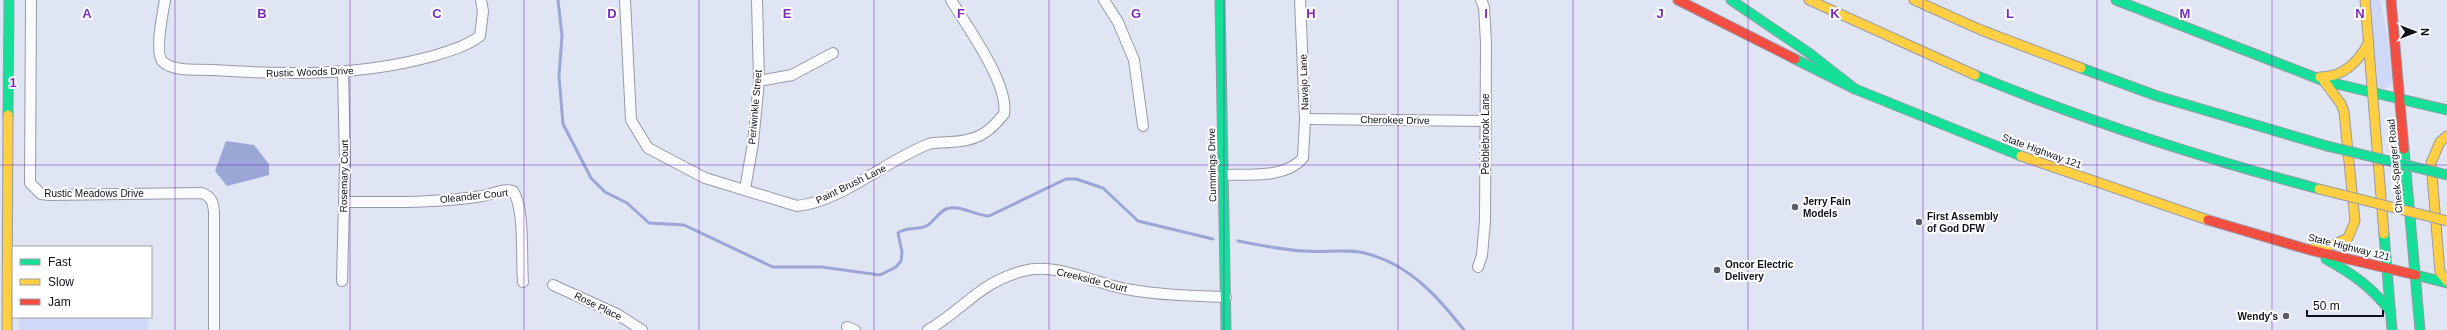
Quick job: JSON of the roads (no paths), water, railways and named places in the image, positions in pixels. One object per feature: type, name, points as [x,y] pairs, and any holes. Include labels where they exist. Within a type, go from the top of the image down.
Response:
[{"type":"main road","points":[[7,330],[4,240],[4,66],[9,0]]},
{"type":"main road","name":"Cummings Drive","points":[[1220,0],[1226,330]]},
{"type":"main road","name":"State Highway 121","points":[[1678,0],[1855,89],[2008,151],[2184,213],[2310,250],[2447,282]]},
{"type":"main road","points":[[1731,0],[1809,53],[1855,89]]},
{"type":"main road","points":[[1809,0],[1976,76],[2064,110],[2242,169],[2447,221]]},
{"type":"main road","points":[[1914,0],[1981,30],[2157,96],[2327,146],[2447,175]]},
{"type":"main road","points":[[2116,0],[2324,81],[2447,110]]},
{"type":"main road","name":"Cheek-Sparger Road","points":[[2365,0],[2392,330]]},
{"type":"main road","name":"Cheek-Sparger Road","points":[[2391,0],[2420,330]]},
{"type":"main road","points":[[2311,76],[2327,78],[2352,68],[2361,58],[2368,43]]},
{"type":"main road","points":[[2310,250],[2335,244],[2348,238],[2355,221],[2344,112],[2341,104],[2324,81]]},
{"type":"main road","points":[[2447,136],[2440,142],[2431,162],[2440,272],[2447,282]]},
{"type":"main road","points":[[2310,250],[2359,277],[2381,298],[2390,312]]},
{"type":"street","name":"Rustic Meadows Drive","points":[[31,0],[30,183],[41,194],[49,195],[202,193],[208,196],[213,202],[214,212],[214,330]]},
{"type":"street","name":"Rustic Woods Drive","points":[[165,0],[160,38],[160,58],[168,65],[267,74],[343,71],[413,61],[452,50],[475,40],[480,36],[483,12],[481,0]]},
{"type":"street","name":"Paint Brush Lane","points":[[625,0],[631,120],[638,134],[648,148],[699,175],[785,204],[806,205],[838,192],[930,144],[967,141],[988,132],[1004,114],[1004,94],[998,79],[951,0]]},
{"type":"street","name":"Periwinkle Street","points":[[744,190],[753,143],[759,80],[757,0]]},
{"type":"street","points":[[1104,0],[1118,22],[1134,60],[1142,126]]},
{"type":"street","name":"Navajo Lane","points":[[1223,175],[1263,174],[1288,169],[1298,163],[1304,151],[1305,119],[1300,0]]},
{"type":"street","name":"Pebblebrook Lane","points":[[1478,267],[1482,255],[1485,221],[1486,43],[1484,7],[1481,0]]},
{"type":"street","points":[[759,80],[792,75],[833,53]]},
{"type":"street","name":"Rosemary Court","points":[[342,281],[344,202],[343,71]]},
{"type":"street","name":"Cherokee Drive","points":[[1305,119],[1485,121]]},
{"type":"street","name":"Oleander Court","points":[[344,202],[415,202],[484,196],[503,191],[513,192],[518,198],[523,282]]},
{"type":"street","name":"Creekside Court","points":[[928,330],[981,289],[1024,271],[1048,270],[1070,273],[1125,289],[1161,294],[1226,297]]},
{"type":"street","name":"Rose Place","points":[[553,285],[617,314],[642,330]]},
{"type":"waterway","points":[[558,0],[562,36],[559,76],[563,124],[591,178],[605,192],[627,203],[649,223],[684,225],[773,267],[822,267],[880,275],[896,267],[901,261],[902,252],[898,233],[905,230],[924,227],[946,209],[957,208],[989,216],[1066,179],[1076,179],[1103,188],[1138,221],[1213,239]]},
{"type":"waterway","points":[[1238,241],[1296,250],[1353,251],[1383,259],[1410,274],[1422,284],[1444,306],[1464,330]]},
{"type":"place","name":"Jerry Fain Models","points":[[1795,207]]},
{"type":"place","name":"First Assembly of God DFW","points":[[1919,222]]},
{"type":"place","name":"Oncor Electric Delivery","points":[[1717,270]]},
{"type":"place","name":"Wendy's","points":[[2286,316]]}]
